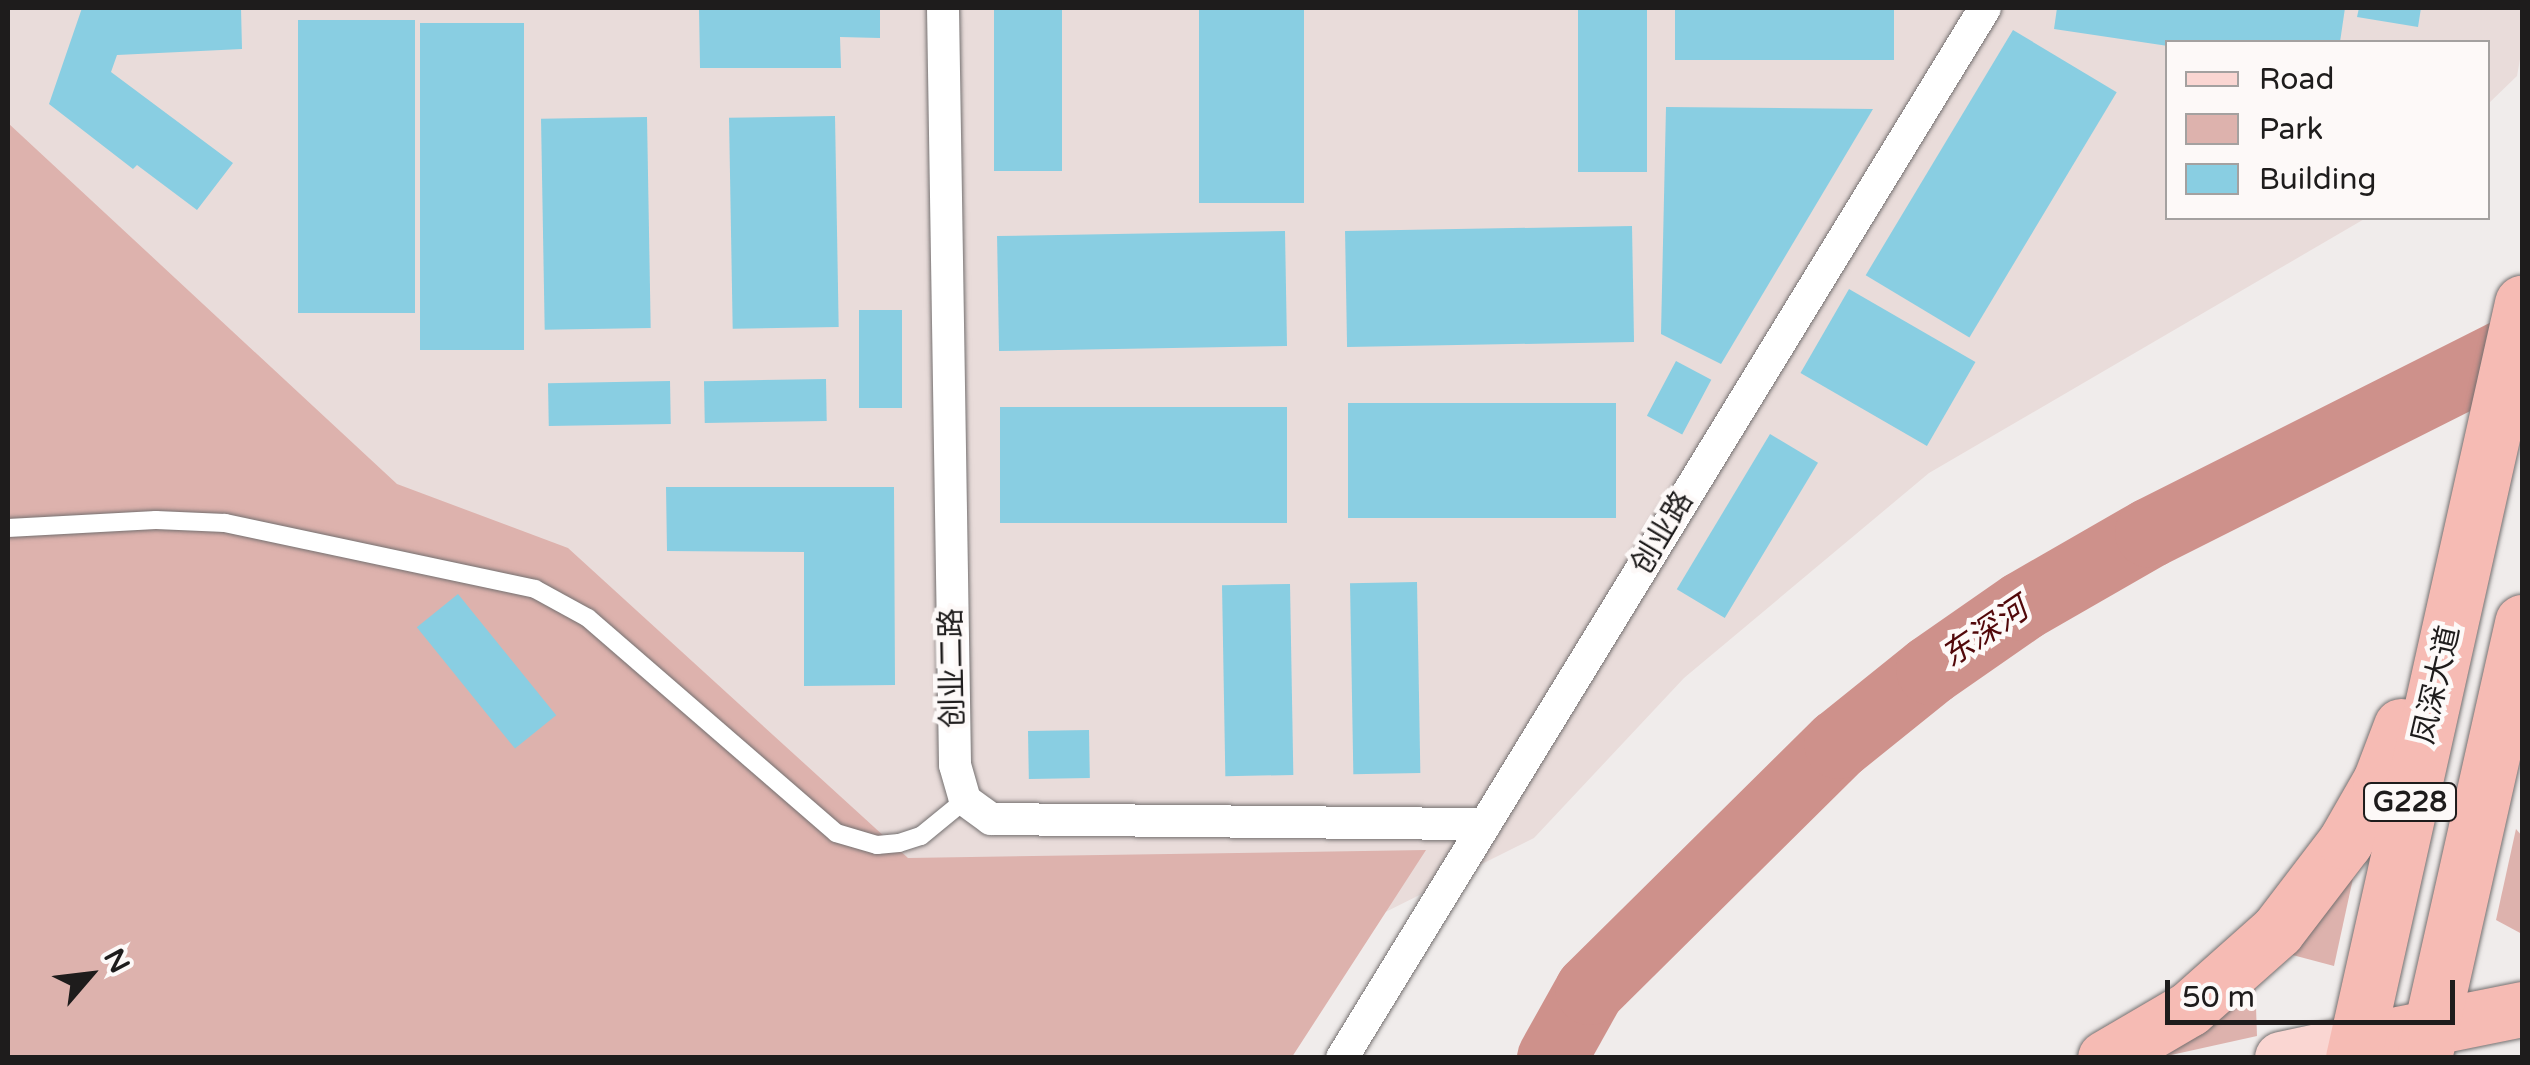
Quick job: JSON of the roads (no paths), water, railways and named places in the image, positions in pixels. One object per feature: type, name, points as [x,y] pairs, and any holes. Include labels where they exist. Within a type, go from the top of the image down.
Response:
[{"type":"highway","name":"G228","points":[[2468,546],[2522,304]]},
{"type":"highway","name":"凤深大道","points":[[2354,1050],[2468,546]]},
{"type":"highway","points":[[2105,1058],[2189,1008],[2252,956],[2301,903],[2345,842],[2396,745],[2426,631],[2468,546]]},
{"type":"highway","name":"G228","points":[[2427,1042],[2522,622]]},
{"type":"highway","points":[[2354,1050],[2427,1042],[2522,1009]]},
{"type":"main road","points":[[2281,1058],[2354,1050]]},
{"type":"street","name":"创业二路","points":[[943,8],[954,765],[965,800]]},
{"type":"street","name":"创业路","points":[[1342,1058],[1985,8]]},
{"type":"street","points":[[965,800],[992,819],[1485,824]]},
{"type":"lane","points":[[8,528],[156,520],[210,522],[534,588],[588,618],[836,834],[877,845],[899,843],[921,836],[965,800]]},
{"type":"waterway","name":"东深河","points":[[1552,1058],[1590,990],[1839,744],[1931,670],[2023,606],[2150,533],[2522,346]]}]
